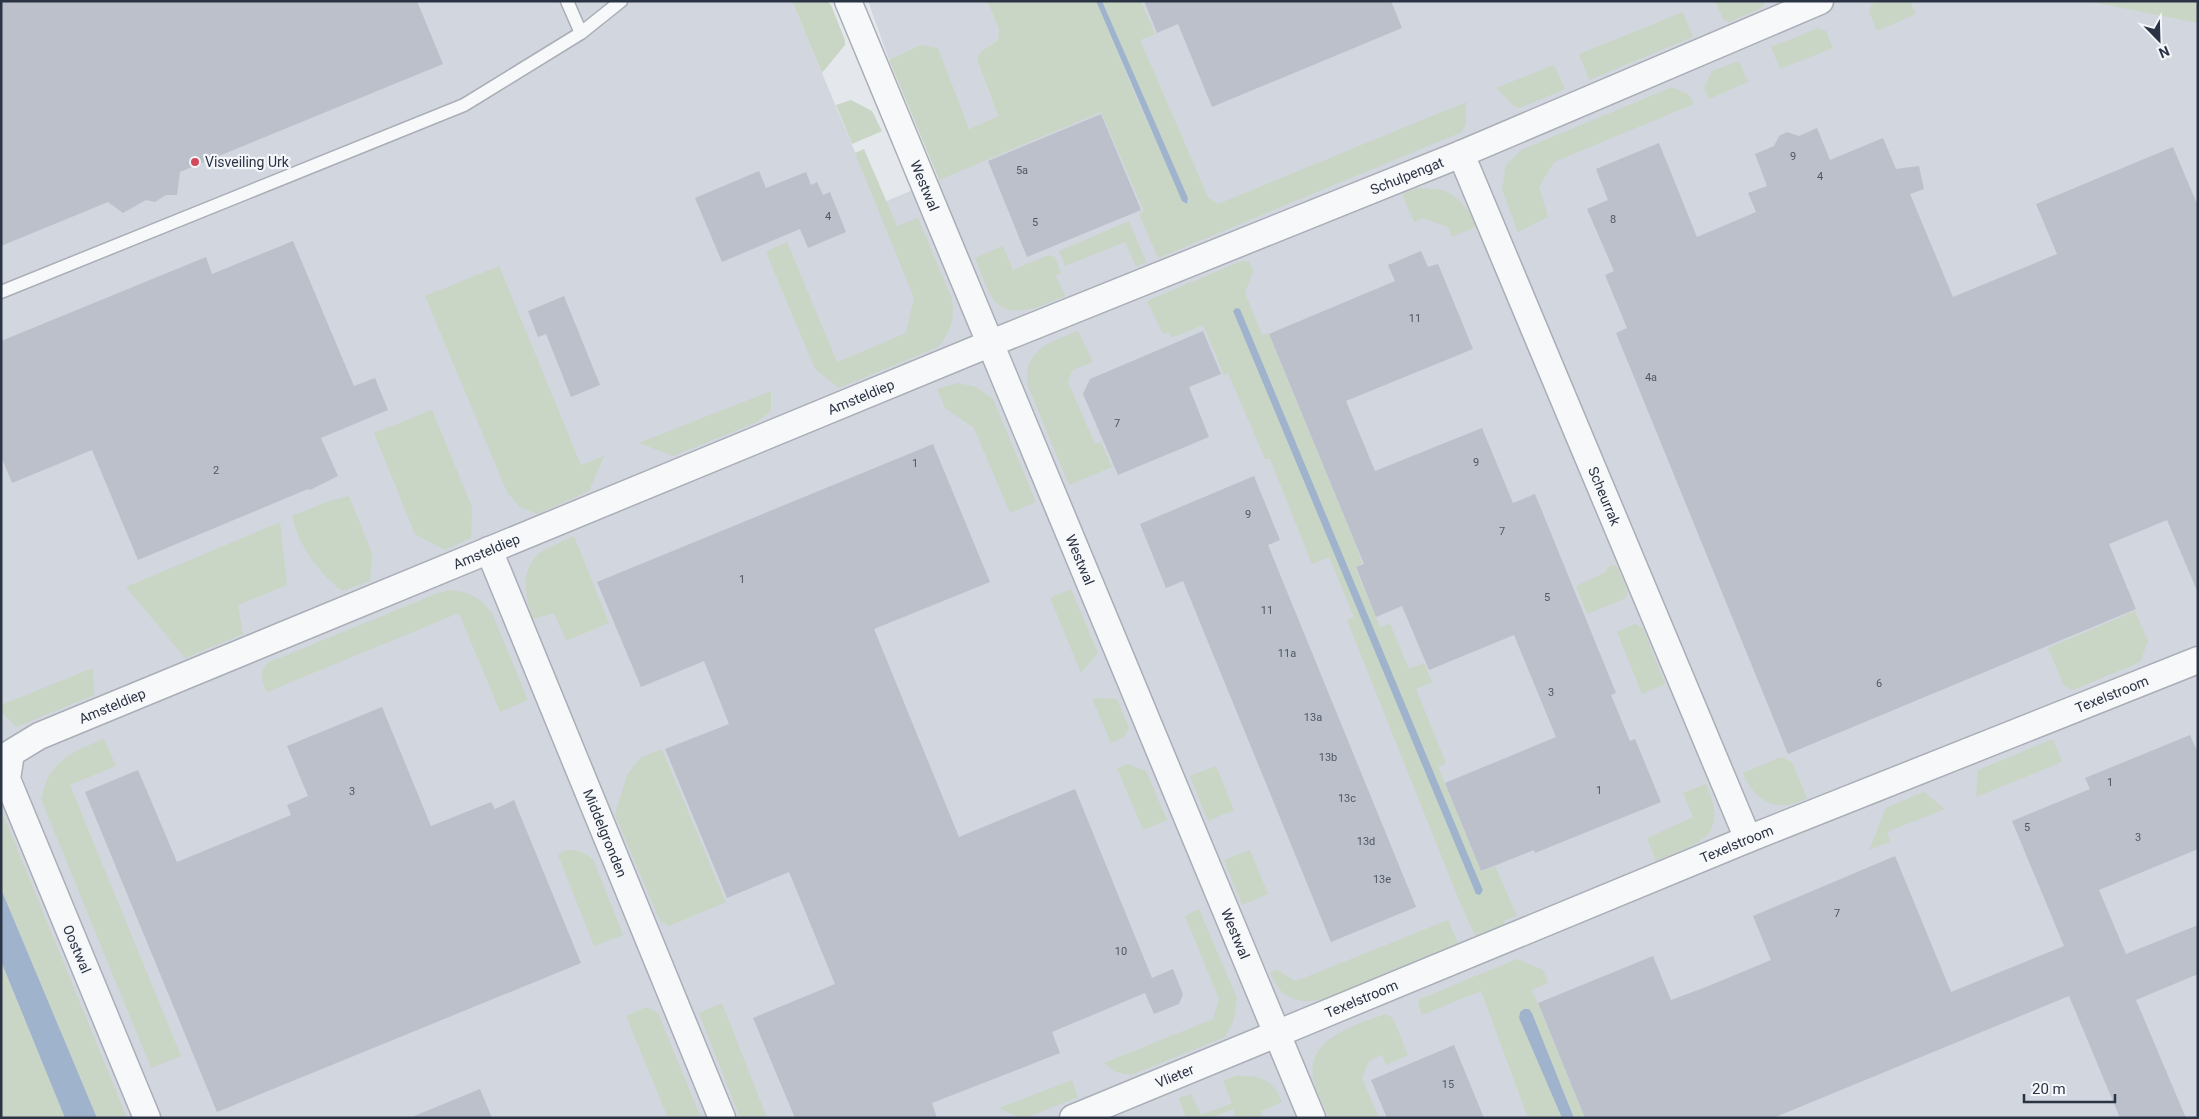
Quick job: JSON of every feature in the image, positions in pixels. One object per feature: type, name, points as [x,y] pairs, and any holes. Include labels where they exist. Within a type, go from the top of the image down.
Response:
[{"type":"street","name":"Westwal","points":[[848,1],[1312,1118]]},
{"type":"street","name":"Schulpengat","points":[[989,344],[1461,154],[1820,1]]},
{"type":"street","name":"Scheurrak","points":[[1461,154],[1748,839]]},
{"type":"street","name":"Amsteldiep","points":[[7,779],[11,753],[39,736],[989,344]]},
{"type":"street","name":"Middelgronden","points":[[489,550],[722,1118]]},
{"type":"street","name":"Texelstroom","points":[[1277,1032],[1748,839],[2198,660]]},
{"type":"street","name":"Oostwal","points":[[7,779],[147,1118]]},
{"type":"street","name":"Vlieter","points":[[1073,1118],[1277,1032]]},
{"type":"lane","points":[[567,1],[581,33]]},
{"type":"lane","points":[[1,292],[464,105],[581,33],[621,1]]},
{"type":"shaded area","points":[[1,1],[792,1],[877,205],[1135,97],[1096,1],[2198,1],[2198,1118],[1,1118]]},
{"type":"shaded area","points":[[868,1],[987,1],[999,29],[998,40],[980,52],[977,60],[998,116],[969,129],[920,45],[889,60]]},
{"type":"green space","points":[[792,1],[827,1],[831,5],[845,40],[845,45],[822,73]]},
{"type":"green space","points":[[987,1],[1096,1],[1136,97],[1185,204],[1189,202],[1188,198],[1102,1],[1141,1],[1155,34],[1140,40],[1208,197],[1218,204],[1466,102],[1466,124],[1462,132],[1158,258],[1139,214],[1144,211],[1101,112],[939,180],[889,60],[920,45],[938,48],[969,129],[998,116],[977,60],[980,52],[998,40],[999,29]]},
{"type":"green space","points":[[1715,1],[1765,1],[1762,8],[1729,22],[1723,19]]},
{"type":"green space","points":[[1880,1],[1910,1],[1916,14],[1877,31],[1869,12],[1872,4]]},
{"type":"green space","points":[[2087,1],[2198,1],[2198,23]]},
{"type":"green space","points":[[1683,12],[1693,37],[1589,80],[1579,54]]},
{"type":"green space","points":[[1818,28],[1826,31],[1833,48],[1780,69],[1771,47]]},
{"type":"green space","points":[[1739,61],[1748,82],[1709,99],[1704,88],[1712,71]]},
{"type":"green space","points":[[1554,65],[1565,89],[1520,108],[1514,106],[1496,88]]},
{"type":"green space","points":[[1672,87],[1689,95],[1694,104],[1554,162],[1539,187],[1548,217],[1518,232],[1502,190],[1506,165],[1521,150]]},
{"type":"green space","points":[[851,100],[872,111],[882,131],[852,144],[836,105]]},
{"type":"green space","points":[[864,149],[897,226],[918,218],[952,299],[953,312],[949,330],[938,347],[839,388],[815,369],[766,252],[787,242],[837,362],[906,333],[914,298],[855,153]]},
{"type":"green space","points":[[1417,188],[1438,189],[1452,195],[1467,209],[1477,226],[1452,237],[1448,227],[1422,218],[1414,222],[1402,194]]},
{"type":"green space","points":[[1129,221],[1146,262],[1136,266],[1125,242],[1065,266],[1059,251]]},
{"type":"green space","points":[[1003,246],[1013,270],[1049,255],[1055,257],[1061,273],[1056,276],[1065,296],[1025,310],[1005,309],[997,303],[988,290],[975,258]]},
{"type":"green space","points":[[1241,261],[1249,262],[1253,271],[1245,293],[1262,335],[1268,333],[1358,550],[1362,564],[1355,568],[1380,627],[1390,624],[1409,669],[1424,663],[1432,682],[1416,689],[1446,763],[1438,767],[1481,872],[1495,866],[1517,916],[1505,920],[1503,925],[1475,936],[1347,620],[1354,617],[1329,557],[1312,564],[1270,459],[1265,459],[1228,373],[1224,375],[1203,325],[1172,338],[1169,332],[1163,334],[1147,301]],"holes":[[[1240,309],[1483,890],[1478,895],[1233,311]]]},
{"type":"green space","points":[[499,266],[581,465],[604,456],[589,491],[537,514],[520,507],[507,492],[425,296]]},
{"type":"green space","points":[[1078,331],[1093,362],[1073,370],[1068,382],[1095,444],[1101,442],[1112,467],[1069,485],[1028,386],[1027,374],[1029,364],[1040,349]]},
{"type":"green space","points":[[958,383],[976,387],[993,399],[1035,500],[1034,503],[1010,513],[974,428],[945,408],[937,389]]},
{"type":"green space","points":[[771,391],[771,411],[757,422],[673,456],[639,443]]},
{"type":"green space","points":[[432,410],[472,507],[471,538],[445,550],[415,534],[374,433]]},
{"type":"green space","points":[[349,496],[372,553],[370,581],[342,591],[317,567],[311,558],[299,538],[292,516],[329,501]]},
{"type":"green space","points":[[280,522],[287,585],[238,605],[243,634],[185,658],[126,587]]},
{"type":"green space","points":[[574,536],[609,623],[566,641],[554,613],[533,619],[527,601],[526,583],[530,566],[542,551]]},
{"type":"green space","points":[[1609,566],[1617,566],[1628,592],[1624,599],[1587,614],[1576,586],[1606,572]]},
{"type":"green space","points":[[1071,589],[1098,653],[1081,673],[1050,598]]},
{"type":"green space","points":[[450,590],[474,596],[492,613],[528,700],[500,712],[459,613],[267,692],[262,677],[267,663],[438,593]]},
{"type":"green space","points":[[2135,611],[2148,641],[2140,662],[2073,690],[2064,686],[2048,648]]},
{"type":"green space","points":[[1635,624],[1643,628],[1665,684],[1642,694],[1617,632]]},
{"type":"green space","points":[[93,668],[94,695],[16,727],[1,711],[1,705]]},
{"type":"green space","points":[[1092,698],[1117,699],[1129,728],[1124,737],[1111,743]]},
{"type":"green space","points":[[104,739],[116,766],[70,785],[181,1056],[151,1068],[41,799],[48,779],[59,763],[73,753]]},
{"type":"green space","points":[[2053,739],[2062,762],[1976,797],[1978,770]]},
{"type":"green space","points":[[662,749],[726,902],[669,926],[660,921],[615,815],[627,775],[640,758]]},
{"type":"green space","points":[[1781,757],[1792,762],[1807,798],[1797,803],[1778,805],[1769,803],[1754,792],[1743,773]]},
{"type":"green space","points":[[1128,764],[1146,771],[1167,820],[1143,830],[1117,768]]},
{"type":"green space","points":[[1216,766],[1234,810],[1208,821],[1190,776]]},
{"type":"green space","points":[[1706,784],[1713,802],[1714,816],[1712,827],[1706,836],[1697,843],[1656,861],[1647,838],[1693,817],[1683,793]]},
{"type":"green space","points":[[1924,792],[1945,809],[1887,832],[1890,842],[1869,850],[1886,808]]},
{"type":"green space","points":[[1,809],[127,1118],[97,1118],[1,889]]},
{"type":"green space","points":[[566,850],[581,852],[588,855],[594,861],[623,935],[594,946],[558,855]]},
{"type":"green space","points":[[1250,850],[1268,894],[1242,905],[1224,860]]},
{"type":"green space","points":[[1199,909],[1237,998],[1234,1020],[1225,1037],[1131,1075],[1115,1072],[1104,1063],[1213,1019],[1219,999],[1185,916]]},
{"type":"green space","points":[[1448,920],[1458,943],[1323,999],[1305,1001],[1290,998],[1279,988],[1270,972],[1277,970],[1296,981]]},
{"type":"green space","points":[[1517,959],[1543,970],[1548,983],[1532,990],[1585,1118],[1574,1118],[1529,1009],[1519,1018],[1562,1118],[1528,1118],[1481,991],[1422,1015],[1418,1005],[1420,999]]},
{"type":"green space","points":[[1,961],[65,1118],[4,1118],[1,1110]]},
{"type":"green space","points":[[722,1003],[767,1118],[740,1118],[699,1013]]},
{"type":"green space","points":[[644,1008],[649,1008],[658,1013],[701,1118],[668,1118],[626,1016]]},
{"type":"green space","points":[[1385,1014],[1393,1018],[1408,1055],[1386,1065],[1382,1055],[1369,1061],[1362,1078],[1379,1118],[1329,1118],[1314,1082],[1313,1067],[1316,1054],[1324,1044],[1346,1029]]},
{"type":"green space","points":[[1235,1076],[1251,1076],[1270,1083],[1282,1102],[1261,1111],[1263,1118],[1236,1118],[1233,1109],[1211,1118],[1186,1118],[1179,1098],[1191,1094],[1201,1115],[1232,1103],[1223,1081]]},
{"type":"green space","points":[[1072,1080],[1078,1097],[1026,1118],[1019,1118],[999,1108]]},
{"type":"water","points":[[1096,1],[1102,1],[1188,198],[1187,204],[1182,201]]},
{"type":"water","points":[[1236,308],[1240,309],[1483,890],[1480,895],[1476,894],[1233,311]]},
{"type":"water","points":[[1,889],[97,1118],[65,1118],[1,961]]},
{"type":"water","points":[[1524,1009],[1529,1009],[1532,1013],[1574,1118],[1562,1118],[1519,1018],[1520,1012]]},
{"type":"building","points":[[1,1],[417,1],[443,64],[180,172],[177,195],[166,195],[155,202],[146,200],[123,213],[108,202],[1,246]]},
{"type":"building","points":[[1144,1],[1391,1],[1402,28],[1212,107],[1178,24],[1157,33]]},
{"type":"building","points":[[1101,114],[1141,210],[1027,257],[988,161]]},
{"type":"building","points":[[1817,128],[1830,160],[1883,138],[1896,169],[1919,166],[1924,189],[1910,194],[1953,297],[2057,254],[2036,204],[2173,147],[2198,206],[2198,593],[2167,520],[2109,544],[2136,609],[1788,754],[1616,333],[1627,328],[1605,275],[1614,271],[1587,209],[1608,200],[1596,169],[1659,143],[1697,237],[1756,212],[1748,193],[1767,186],[1755,154],[1774,146],[1779,136],[1787,132],[1799,136]]},
{"type":"building","points":[[759,171],[766,188],[806,172],[811,185],[817,182],[823,195],[830,192],[846,232],[808,248],[800,229],[722,262],[695,198]]},
{"type":"building","points":[[293,241],[354,386],[375,378],[388,410],[321,438],[338,476],[310,490],[308,489],[138,560],[92,450],[12,483],[1,456],[1,341],[206,257],[212,274]]},
{"type":"building","points":[[1421,251],[1428,267],[1438,264],[1473,349],[1346,401],[1375,471],[1482,428],[1513,503],[1535,494],[1616,693],[1611,695],[1630,741],[1635,739],[1661,802],[1535,853],[1534,850],[1481,871],[1445,783],[1556,737],[1514,635],[1429,670],[1402,606],[1376,617],[1356,567],[1364,564],[1269,334],[1395,281],[1388,265]]},
{"type":"building","points":[[564,296],[600,385],[571,397],[546,334],[538,337],[528,311]]},
{"type":"building","points":[[1203,331],[1221,374],[1189,387],[1209,437],[1118,475],[1083,394],[1090,379]]},
{"type":"building","points":[[933,444],[990,582],[874,629],[959,837],[1075,789],[1152,978],[1173,969],[1183,994],[1179,1004],[1154,1014],[1145,993],[1052,1032],[1060,1053],[932,1103],[937,1118],[795,1118],[753,1018],[835,984],[789,872],[727,898],[665,749],[729,724],[704,661],[641,687],[597,582]]},
{"type":"building","points":[[1254,476],[1280,540],[1268,545],[1416,907],[1331,942],[1183,581],[1166,588],[1140,524]]},
{"type":"building","points":[[382,707],[431,826],[491,802],[495,809],[514,800],[581,963],[217,1112],[85,792],[138,770],[177,862],[291,815],[287,805],[308,796],[287,746]]},
{"type":"building","points":[[2190,735],[2198,753],[2198,849],[2099,890],[2126,954],[2198,925],[2198,974],[2136,1000],[2186,1118],[2120,1118],[2069,996],[1773,1118],[1585,1118],[1538,1003],[1653,956],[1671,1000],[1706,987],[1771,960],[1753,916],[1895,856],[1951,992],[2064,946],[2012,821],[2090,789],[2085,778]]},
{"type":"building","points":[[1454,1045],[1484,1118],[1387,1118],[1371,1080]]},
{"type":"building","points":[[480,1089],[492,1118],[412,1118],[412,1117]]},
{"type":"place","name":"Visveiling Urk","points":[[195,162]]}]
